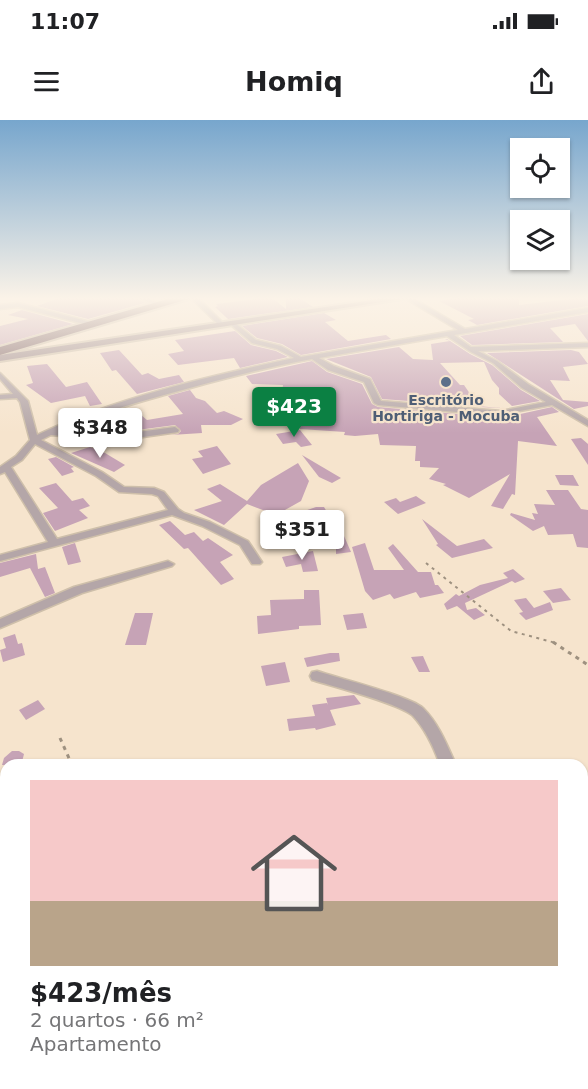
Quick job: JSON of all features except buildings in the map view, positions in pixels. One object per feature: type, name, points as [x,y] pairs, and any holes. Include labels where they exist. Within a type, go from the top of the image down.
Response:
[{"type":"highway","points":[[0,352],[44,342]]},
{"type":"street","points":[[0,352],[76,342]]},
{"type":"street","points":[[255,342],[279,347],[300,359]]},
{"type":"street","points":[[55,544],[4,469],[34,440],[69,423],[142,399],[235,373],[300,359],[400,342]]},
{"type":"street","points":[[460,342],[495,362],[516,380],[588,424]]},
{"type":"street","points":[[470,350],[588,345]]},
{"type":"street","points":[[313,357],[331,368],[367,381],[378,404],[450,408],[502,414],[507,411],[552,403]]},
{"type":"street","points":[[0,375],[24,401],[34,440],[99,474],[122,490],[154,491],[160,494],[174,511],[244,543],[256,562]]},
{"type":"street","points":[[0,397],[18,396]]},
{"type":"street","points":[[52,432],[115,438],[175,430]]},
{"type":"street","points":[[0,558],[174,511]]},
{"type":"street","points":[[0,624],[78,590],[168,564]]},
{"type":"street","points":[[317,676],[389,699],[417,711],[437,738],[446,759]]},
{"type":"path","points":[[426,563],[511,631],[527,637],[552,641],[588,665]]},
{"type":"path","points":[[60,738],[69,759]]},
{"type":"place","name":"Escritório Hortiriga - Mocuba","points":[[446,382]]}]
